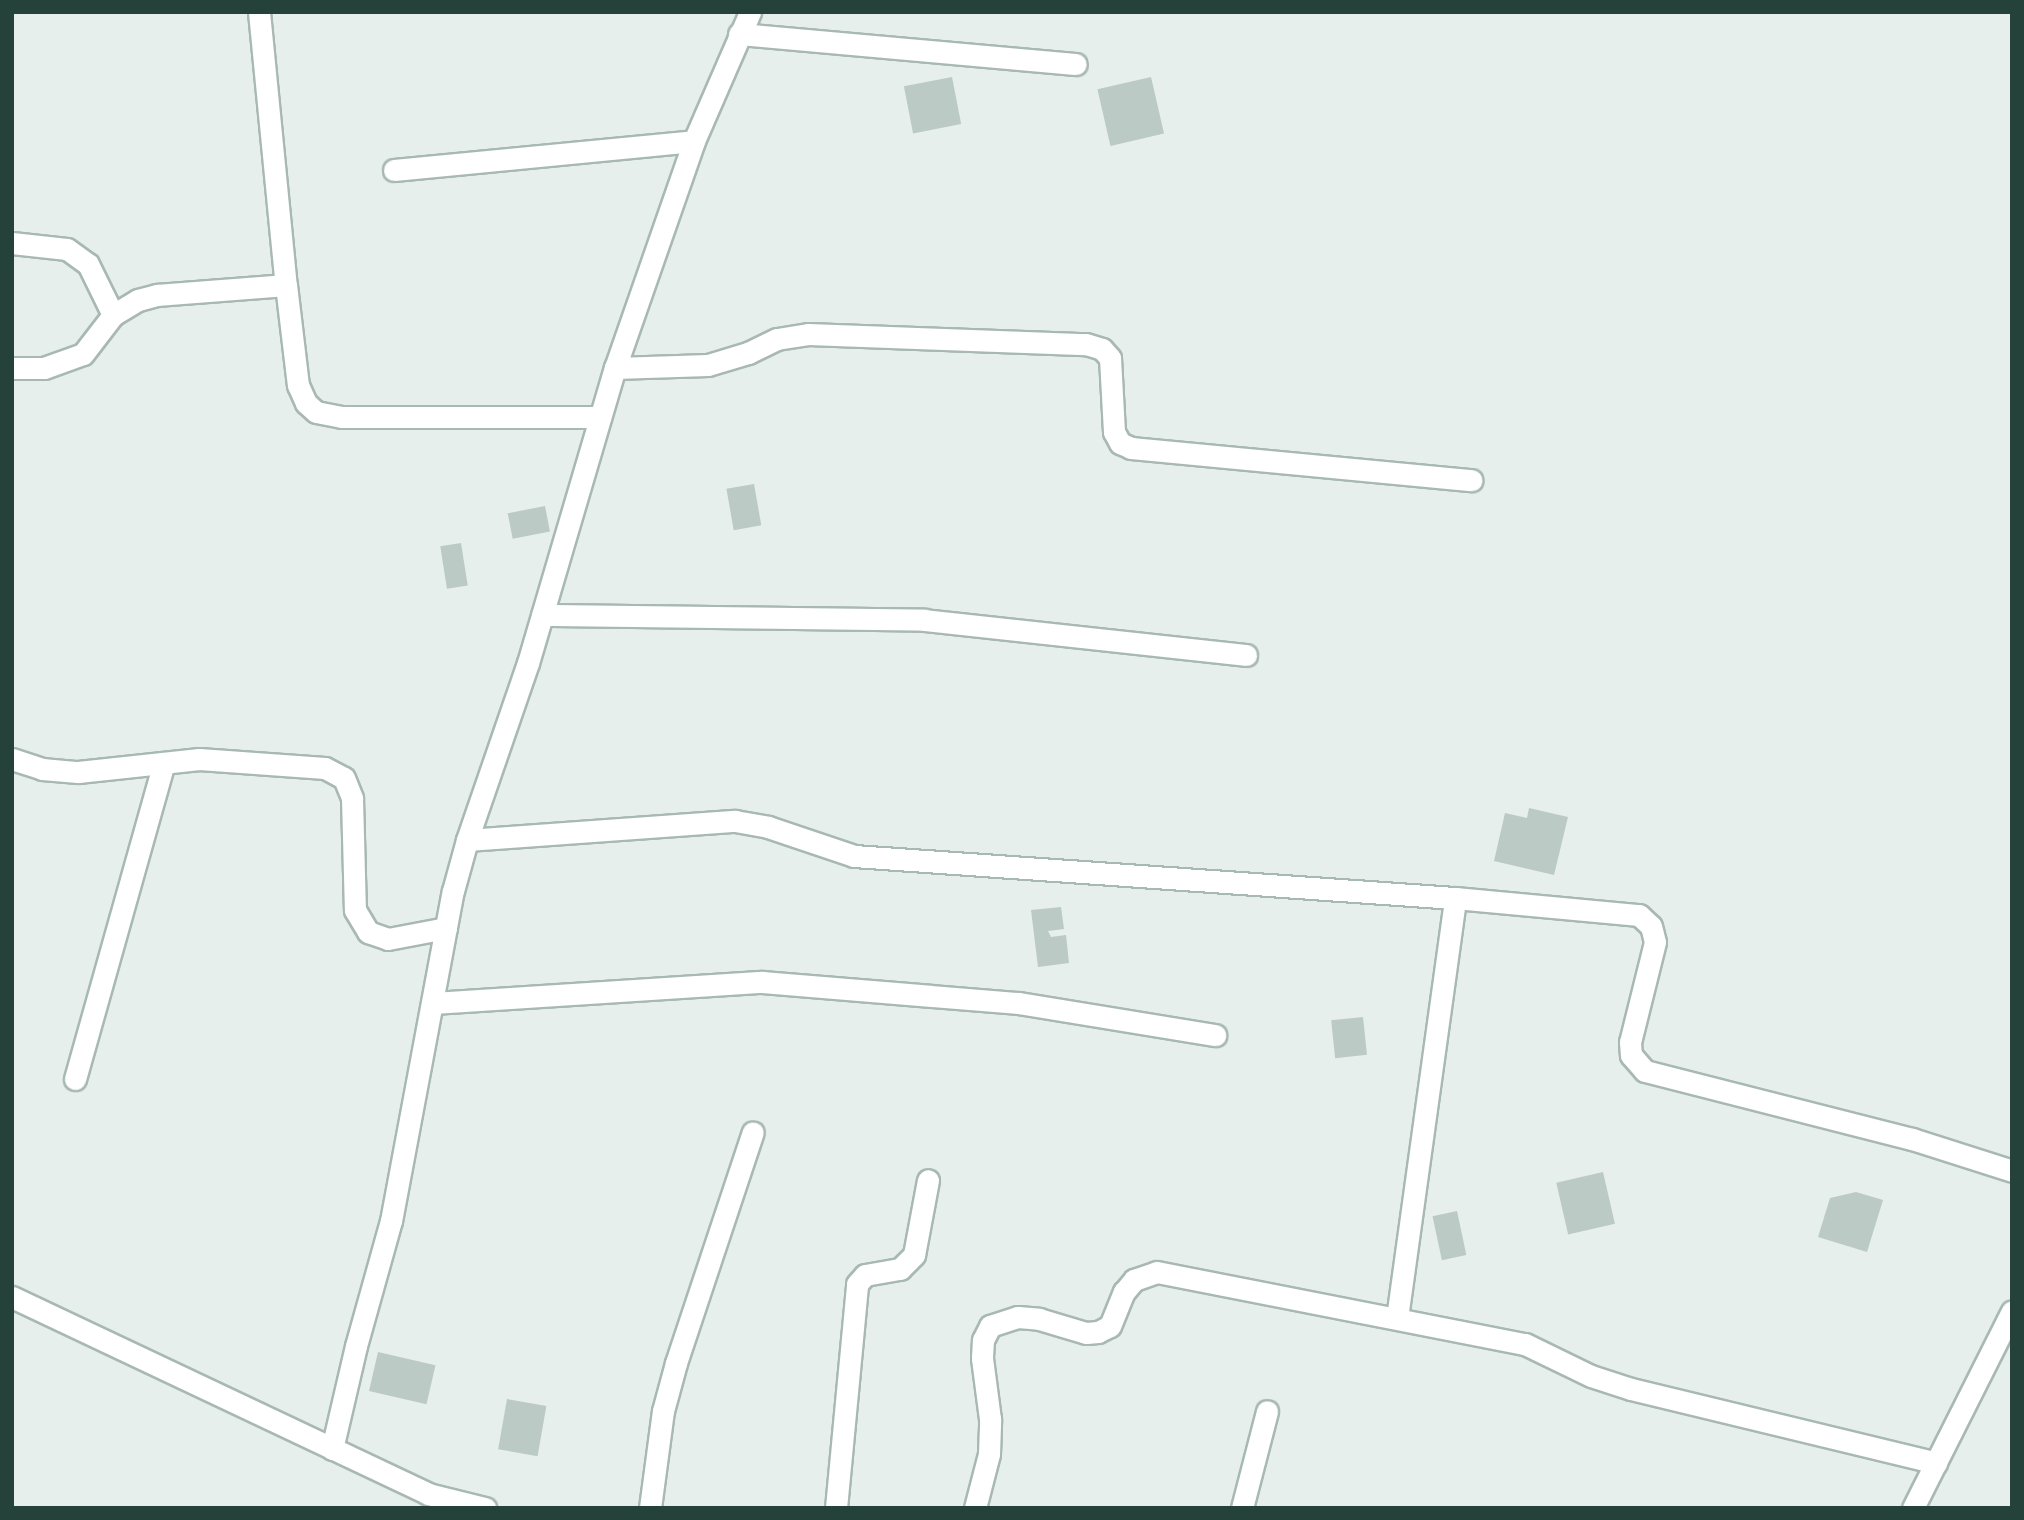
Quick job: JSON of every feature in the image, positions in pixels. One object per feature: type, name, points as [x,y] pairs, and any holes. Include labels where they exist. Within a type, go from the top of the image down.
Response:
[{"type":"street","points":[[260,12],[286,285],[298,385],[306,403],[316,412],[341,417],[600,417]]},
{"type":"street","points":[[332,1449],[356,1346],[391,1221],[446,928],[467,840],[541,615],[615,368],[694,141],[750,12]]},
{"type":"street","points":[[739,34],[1076,64]]},
{"type":"street","points":[[394,170],[694,141]]},
{"type":"street","points":[[12,243],[67,248],[88,264],[113,314]]},
{"type":"street","points":[[12,368],[44,368],[83,354],[113,314],[138,300],[157,295],[286,285]]},
{"type":"street","points":[[615,368],[708,365],[748,353],[777,339],[808,334],[1086,344],[1102,349],[1111,358],[1114,432],[1119,443],[1131,448],[1471,480]]},
{"type":"street","points":[[541,615],[924,620],[1246,655]]},
{"type":"street","points":[[12,759],[41,769],[78,772],[199,759],[325,768],[344,778],[352,798],[355,910],[369,932],[388,939],[446,928]]},
{"type":"street","points":[[75,1079],[164,763]]},
{"type":"street","points":[[467,840],[735,821],[768,827],[811,844],[854,856],[1455,898],[1639,915],[1651,926],[1655,942],[1630,1042],[1632,1055],[1645,1071],[1912,1139],[2012,1171]]},
{"type":"street","points":[[1397,1318],[1455,898]]},
{"type":"street","points":[[432,1003],[762,982],[1019,1003],[1215,1035]]},
{"type":"street","points":[[650,1508],[663,1411],[676,1363],[753,1132]]},
{"type":"street","points":[[836,1508],[857,1284],[865,1275],[900,1269],[914,1255],[928,1180]]},
{"type":"street","points":[[975,1508],[989,1454],[983,1340],[990,1326],[1018,1317],[1040,1319],[1086,1333],[1098,1332],[1110,1326],[1124,1292],[1134,1280],[1157,1272],[1525,1344],[1591,1376],[1630,1389],[1936,1463]]},
{"type":"street","points":[[12,1297],[428,1494],[485,1508]]},
{"type":"street","points":[[1913,1508],[2012,1311]]},
{"type":"street","points":[[1242,1508],[1267,1411]]},
{"type":"building","points":[[952,77],[961,124],[913,133],[904,86]]},
{"type":"building","points":[[1151,77],[1164,134],[1110,146],[1097,89]]},
{"type":"building","points":[[754,484],[761,525],[734,530],[726,489]]},
{"type":"building","points":[[545,506],[550,532],[513,539],[508,513]]},
{"type":"building","points":[[461,543],[468,585],[447,589],[440,546]]},
{"type":"building","points":[[1529,808],[1568,817],[1554,875],[1494,861],[1505,813],[1527,818]]},
{"type":"building","points":[[1061,907],[1064,929],[1048,931],[1051,937],[1066,935],[1069,963],[1038,967],[1031,910]]},
{"type":"building","points":[[1363,1017],[1367,1055],[1335,1058],[1331,1020]]},
{"type":"building","points":[[1603,1172],[1615,1224],[1568,1234],[1556,1183]]},
{"type":"building","points":[[1856,1192],[1883,1200],[1867,1252],[1818,1237],[1830,1198]]},
{"type":"building","points":[[1457,1211],[1466,1255],[1442,1260],[1433,1216]]},
{"type":"building","points":[[378,1352],[435,1365],[426,1404],[369,1391]]},
{"type":"building","points":[[507,1399],[546,1406],[538,1456],[498,1449]]}]
